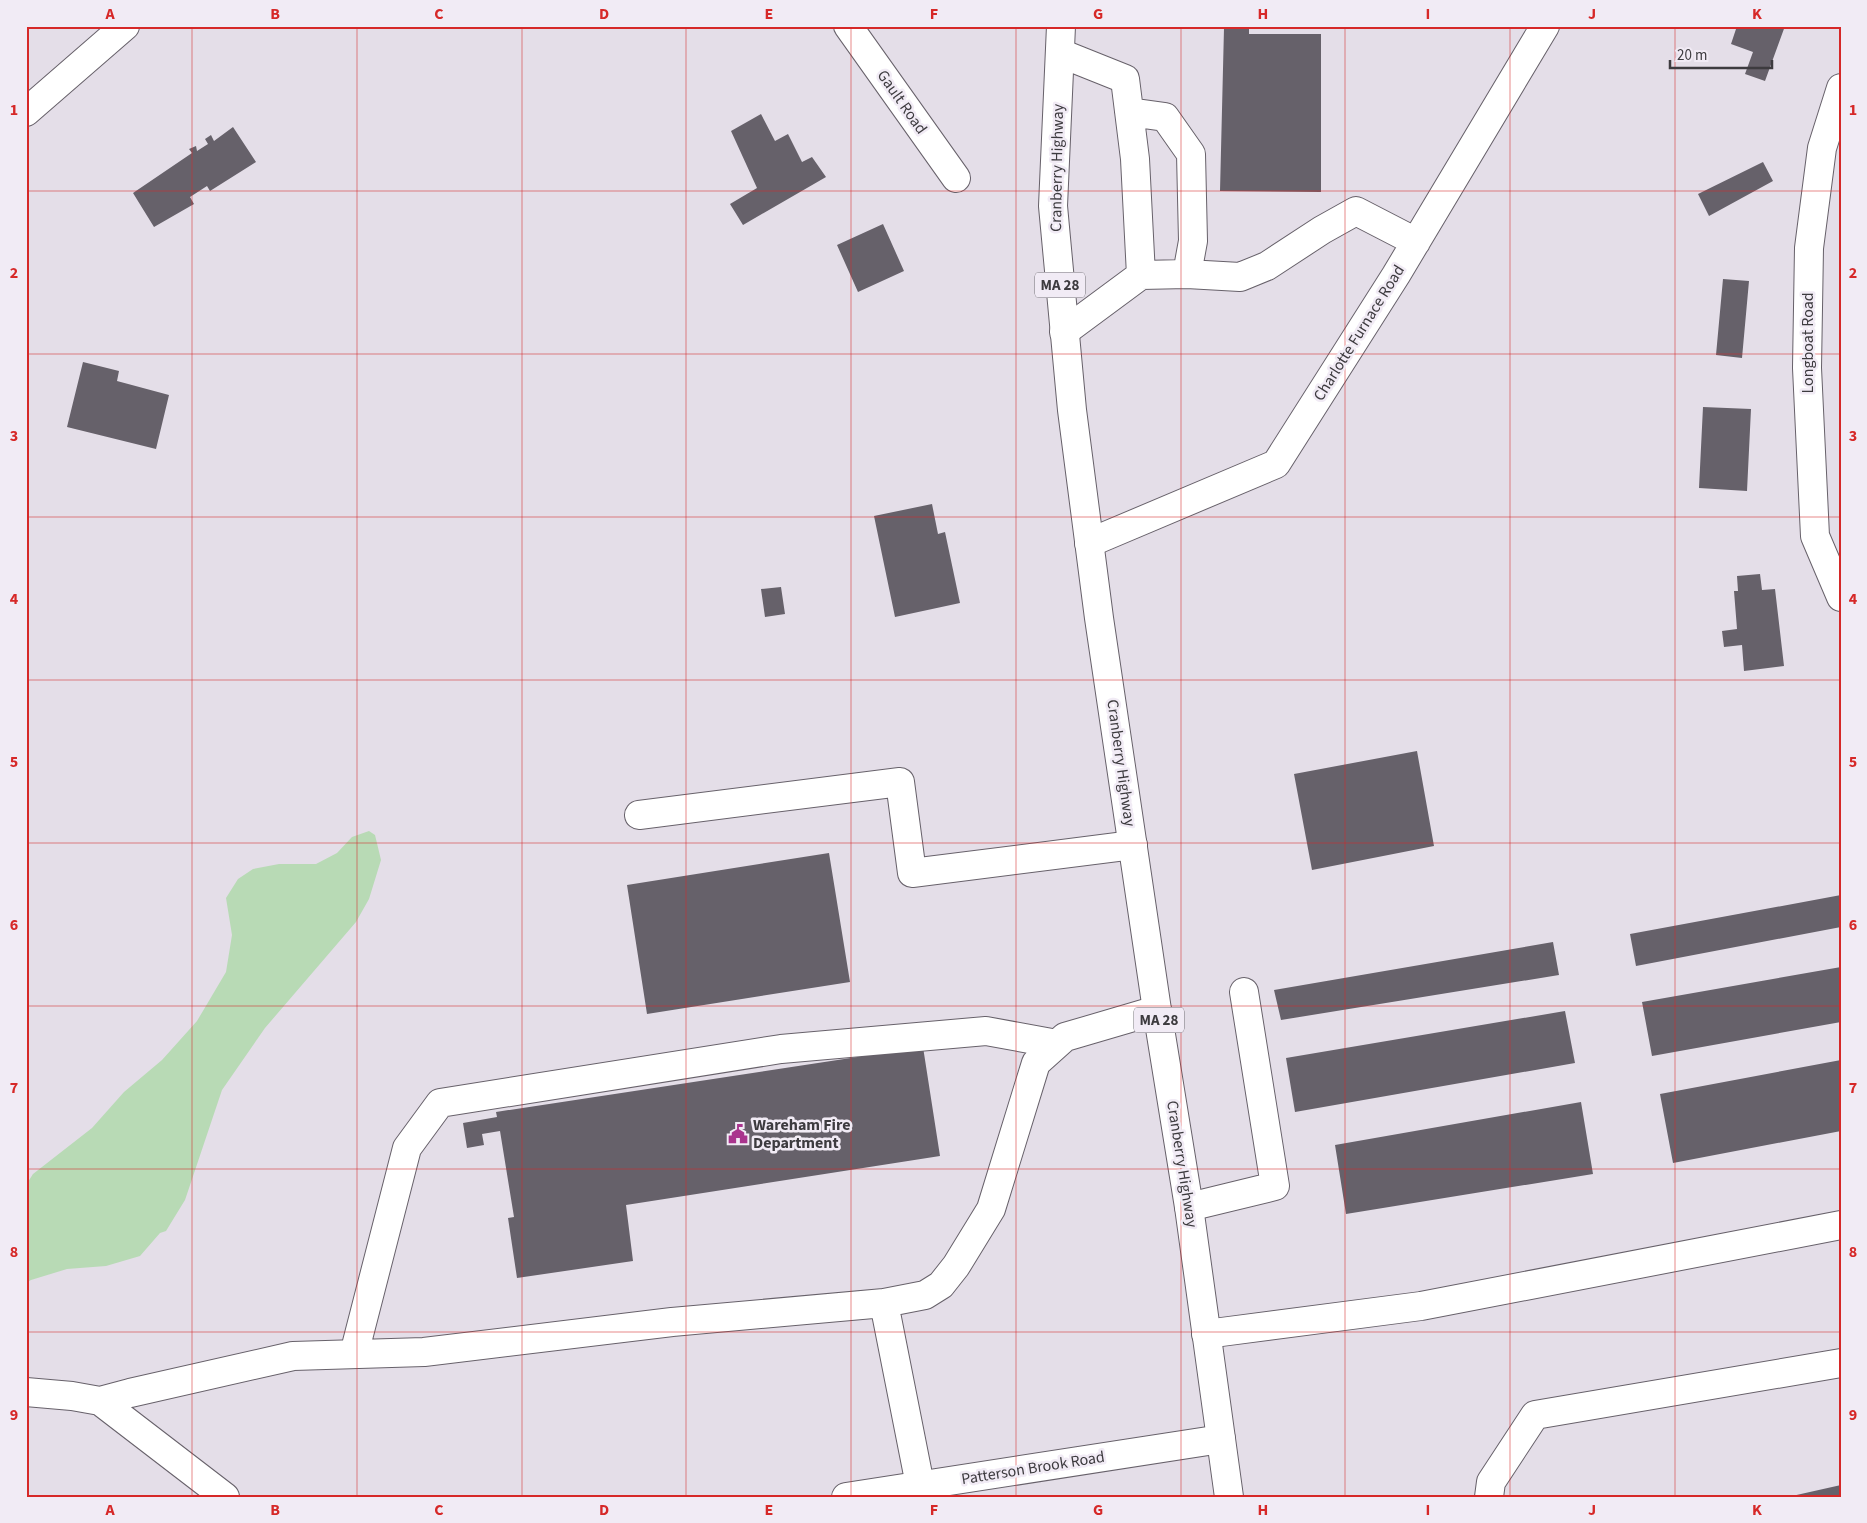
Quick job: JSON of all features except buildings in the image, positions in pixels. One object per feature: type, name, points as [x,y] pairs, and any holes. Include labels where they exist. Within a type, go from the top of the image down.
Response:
[{"type":"street","points":[[26,112],[125,26]]},
{"type":"street","name":"Gault Road","points":[[848,26],[956,178]]},
{"type":"street","name":"Cranberry Highway","points":[[1061,26],[1053,206],[1072,410],[1089,543],[1157,1010],[1189,1207],[1229,1497]]},
{"type":"street","name":"Charlotte Furnace Road","points":[[1089,543],[1276,464],[1416,242],[1545,26]]},
{"type":"street","points":[[1060,53],[1125,79],[1135,159],[1141,275]]},
{"type":"street","name":"Longboat Road","points":[[1841,88],[1822,148],[1808,248],[1807,368],[1815,536],[1841,597]]},
{"type":"street","points":[[1129,112],[1165,117],[1191,154],[1193,241],[1187,274]]},
{"type":"street","points":[[1064,332],[1141,275],[1187,274],[1240,277],[1267,266],[1322,230],[1356,211],[1416,242]]},
{"type":"street","points":[[639,815],[900,782],[912,873],[1133,845]]},
{"type":"street","points":[[1189,1207],[1276,1186],[1244,992]]},
{"type":"street","points":[[26,1392],[72,1396],[100,1401],[293,1356],[424,1352],[672,1322],[884,1303],[925,1295],[941,1285],[956,1266],[991,1209],[1036,1063],[1066,1037],[1157,1010]]},
{"type":"street","points":[[354,1354],[407,1148],[440,1103],[780,1049],[986,1031],[1057,1044]]},
{"type":"street","points":[[1206,1334],[1421,1306],[1841,1224]]},
{"type":"street","points":[[884,1303],[920,1485]]},
{"type":"street","points":[[1489,1497],[1491,1482],[1535,1414],[1841,1363]]},
{"type":"street","points":[[100,1401],[225,1497]]},
{"type":"street","name":"Patterson Brook Road","points":[[846,1497],[1221,1439]]},
{"type":"green space","points":[[369,831],[375,835],[381,860],[369,899],[356,922],[265,1028],[222,1090],[185,1200],[166,1231],[160,1233],[140,1256],[106,1266],[67,1269],[26,1283],[26,1185],[33,1174],[92,1128],[124,1092],[162,1060],[197,1021],[226,972],[232,935],[226,898],[238,879],[253,869],[279,864],[316,864],[337,853],[352,837]]},
{"type":"place","name":"Wareham Fire Department","points":[[738,1134]]}]
